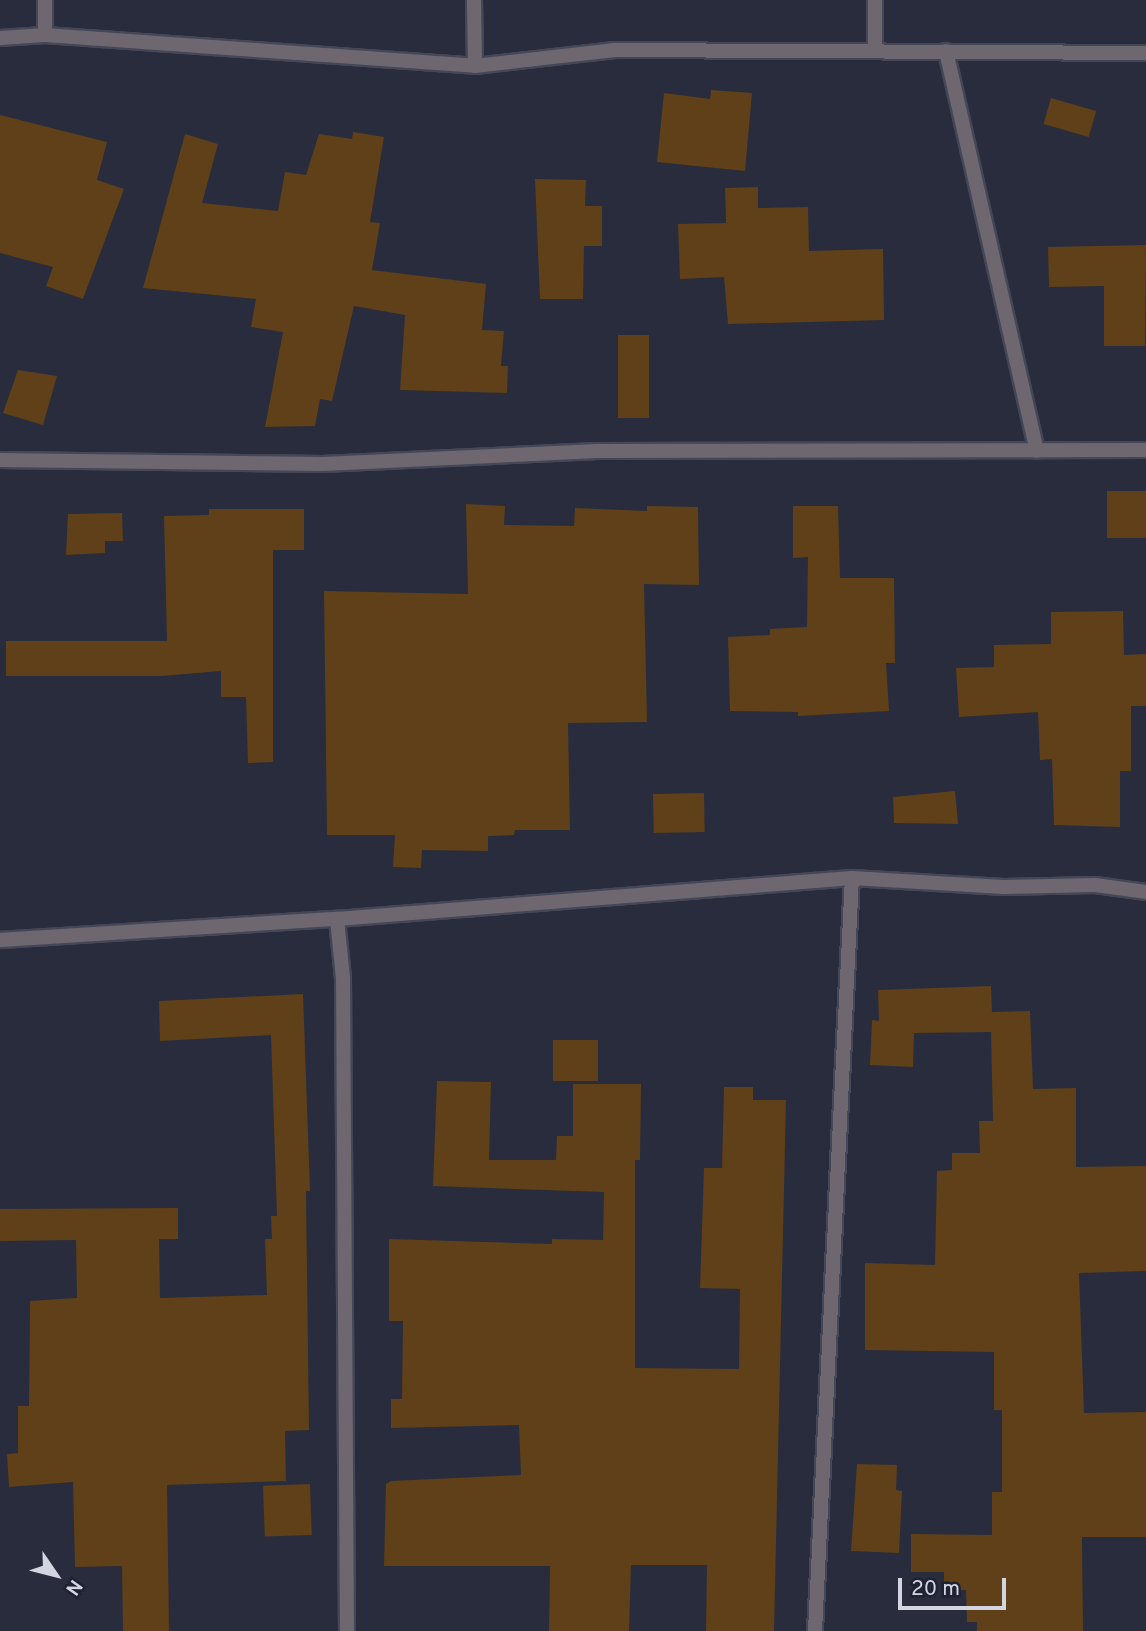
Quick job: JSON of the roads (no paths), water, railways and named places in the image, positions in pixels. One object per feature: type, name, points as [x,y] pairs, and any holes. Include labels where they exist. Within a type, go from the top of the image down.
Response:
[{"type":"street","points":[[44,35],[45,0]]},
{"type":"street","points":[[474,0],[475,66]]},
{"type":"street","points":[[875,0],[875,48]]},
{"type":"street","points":[[0,38],[44,35],[475,66],[615,50],[875,48],[1146,53]]},
{"type":"street","points":[[946,51],[1037,451]]},
{"type":"street","points":[[0,460],[323,464],[597,451],[1146,450]]},
{"type":"street","points":[[815,1631],[852,878]]},
{"type":"street","points":[[0,940],[337,919],[852,878],[1004,887],[1095,885],[1146,892]]},
{"type":"street","points":[[337,919],[343,978],[347,1631]]}]
